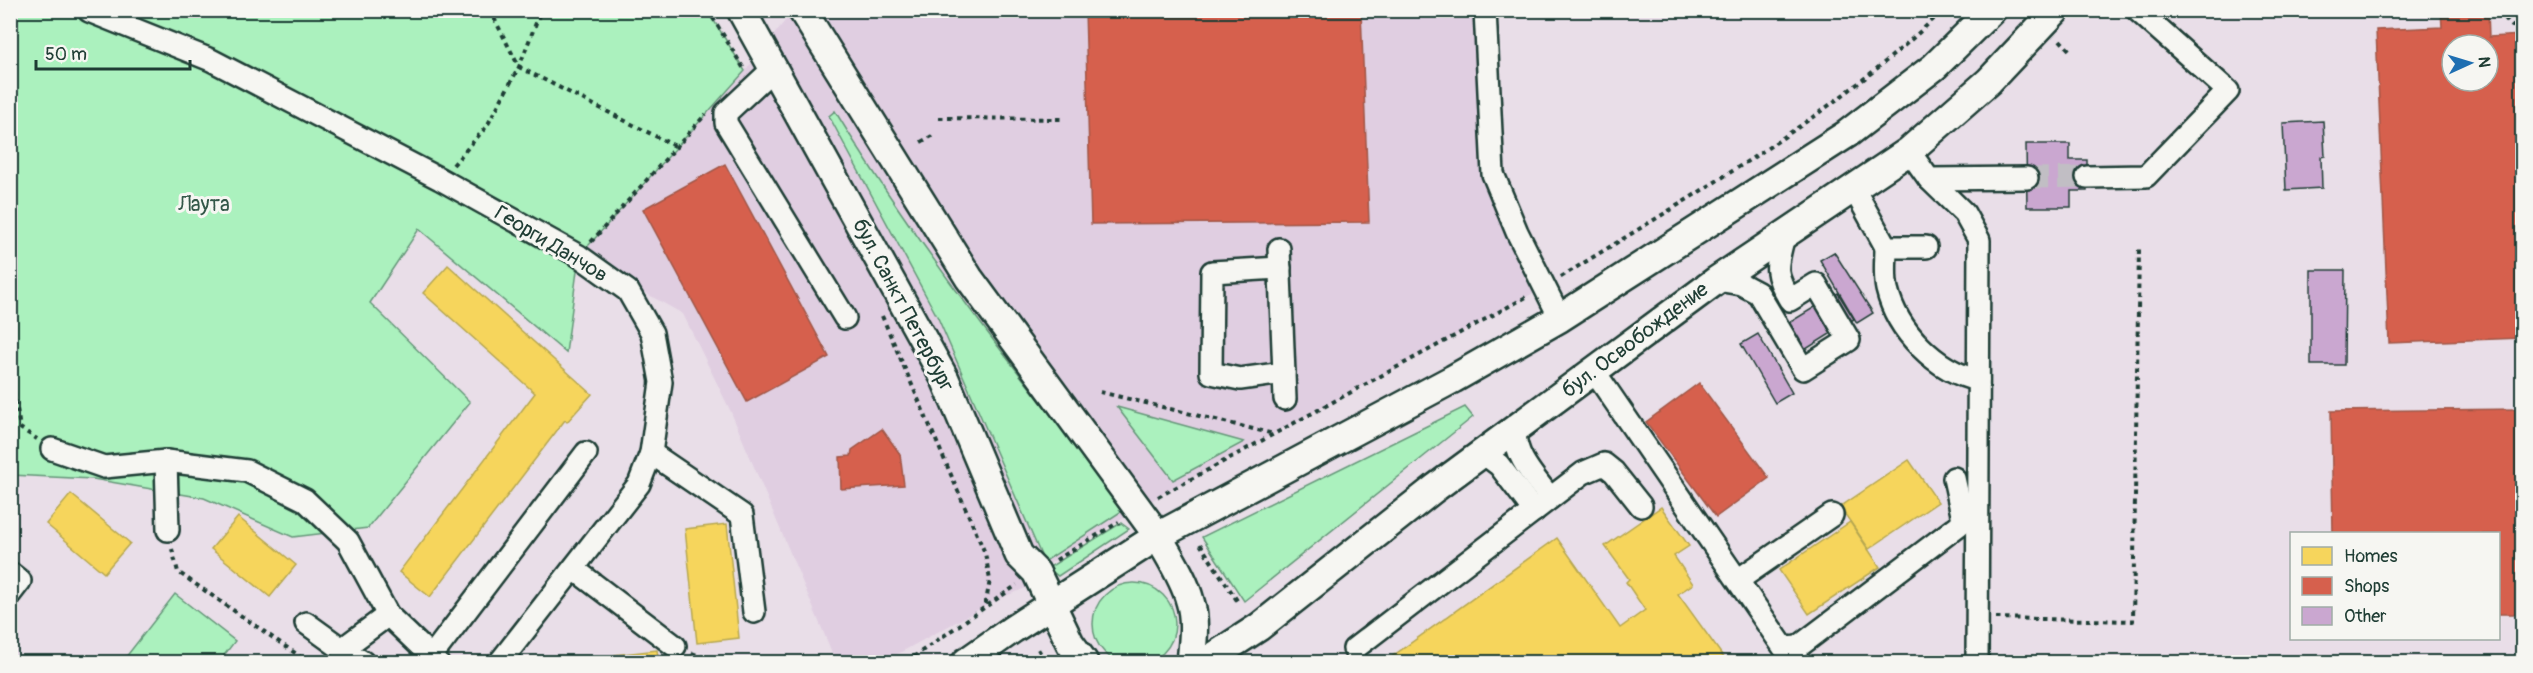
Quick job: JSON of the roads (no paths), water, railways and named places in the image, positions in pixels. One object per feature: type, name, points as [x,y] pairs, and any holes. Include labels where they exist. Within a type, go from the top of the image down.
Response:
[{"type":"main road","name":"бул. Санкт Петербург","points":[[741,10],[939,369],[1019,555],[1036,572],[1070,643],[1084,663]]},
{"type":"main road","points":[[802,10],[969,278],[1158,536],[1190,601],[1193,622],[1191,663]]},
{"type":"main road","points":[[966,663],[1158,536],[1453,379],[1560,318],[1847,134],[1934,67],[1992,10]]},
{"type":"main road","name":"бул. Освобождение","points":[[1205,663],[1259,627],[1483,453],[1717,280],[1909,151],[1989,81],[2056,10]]},
{"type":"street","points":[[1485,10],[1493,174],[1517,232],[1560,318]]},
{"type":"street","points":[[2087,177],[2146,176],[2228,91],[2137,10]]},
{"type":"street","name":"Георги Данчов","points":[[88,11],[211,60],[440,179],[579,256],[628,291],[652,333],[661,382],[651,453],[639,484],[500,663]]},
{"type":"street","points":[[774,68],[726,113],[726,123],[845,318]]},
{"type":"street","points":[[1909,151],[1929,179],[1964,213],[1978,240],[1977,663]]},
{"type":"street","points":[[1929,179],[2027,178]]},
{"type":"street","points":[[1854,189],[1886,247],[1887,287],[1895,313],[1911,338],[1963,377],[1978,380]]},
{"type":"street","points":[[1717,280],[1741,284],[1758,293],[1803,369],[1849,340],[1816,284],[1790,300],[1778,280],[1778,260],[1784,236]]},
{"type":"street","points":[[1886,247],[1926,247]]},
{"type":"street","points":[[1284,373],[1240,379],[1211,373],[1212,272],[1279,259],[1284,373],[1285,399]]},
{"type":"street","points":[[1594,371],[1784,648],[1797,647],[1959,525],[1963,519],[1954,478]]},
{"type":"street","points":[[1515,430],[1514,443],[1542,505]]},
{"type":"street","points":[[51,449],[104,467],[166,461],[247,471],[305,500],[348,541],[388,615],[434,660],[586,453]]},
{"type":"street","points":[[651,453],[742,515],[754,612]]},
{"type":"street","points":[[1483,453],[1542,505]]},
{"type":"street","points":[[166,461],[168,530]]},
{"type":"street","points":[[1353,649],[1583,473],[1604,464],[1614,472],[1641,506]]},
{"type":"street","points":[[1738,580],[1832,515]]},
{"type":"street","points":[[574,569],[675,646]]},
{"type":"street","points":[[10,573],[20,581],[10,594]]},
{"type":"street","points":[[342,649],[388,615]]},
{"type":"street","points":[[306,623],[363,663]]},
{"type":"tunnel","points":[[2027,178],[2087,177]]},
{"type":"park label","name":"Лаута","points":[[204,204]]}]
